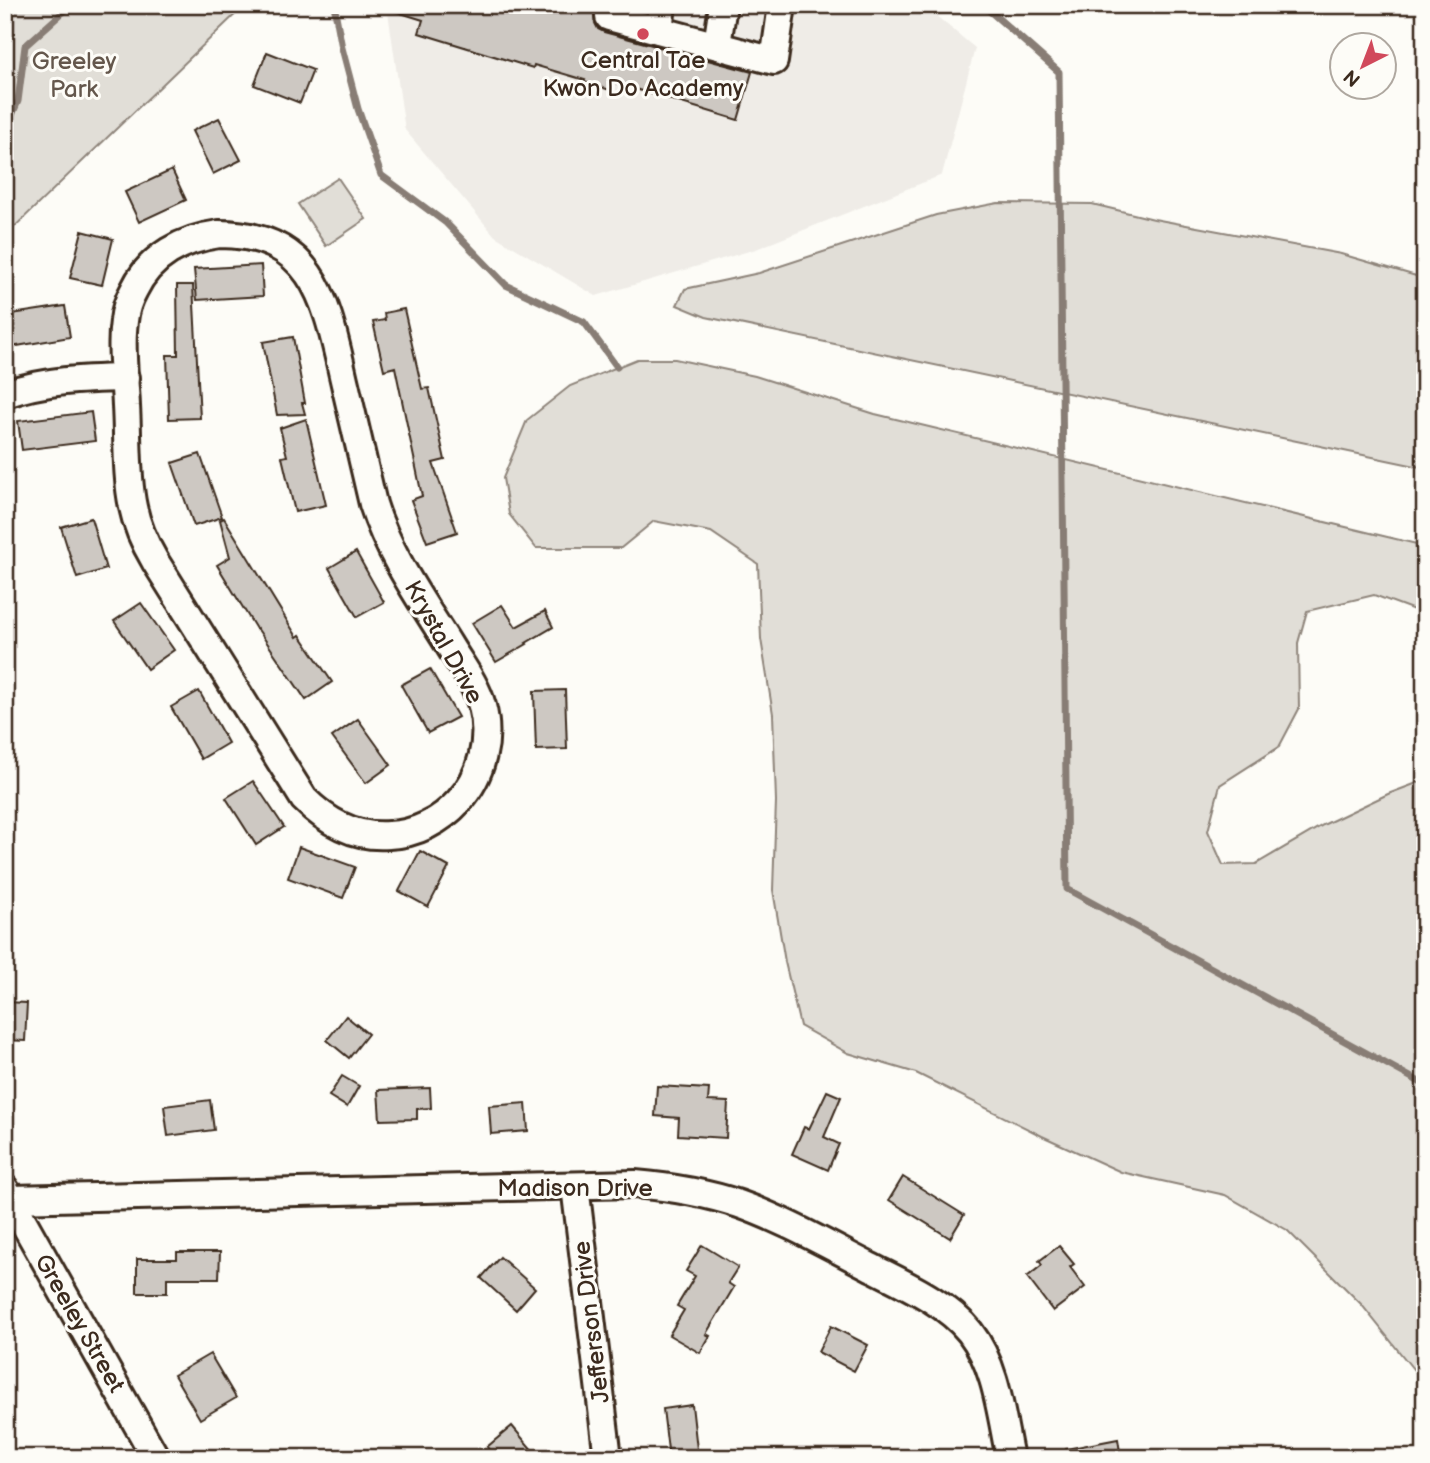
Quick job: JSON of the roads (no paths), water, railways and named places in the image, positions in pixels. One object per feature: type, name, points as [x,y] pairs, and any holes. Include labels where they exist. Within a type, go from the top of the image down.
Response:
[{"type":"street","points":[[609,5],[609,17],[661,18],[717,45],[774,61],[782,5]]},
{"type":"street","points":[[717,45],[723,5]]},
{"type":"street","name":"Krystal Drive","points":[[211,235],[249,236],[264,240],[284,251],[312,278],[330,322],[379,523],[405,573],[478,693],[482,708],[485,739],[479,769],[465,795],[443,817],[430,825],[401,835],[370,835],[340,827],[304,799],[155,561],[140,531],[130,488],[125,378],[122,334],[128,304],[142,277],[162,255],[175,247],[189,240],[211,235]]},
{"type":"street","points":[[5,394],[57,381],[125,378]]},
{"type":"street","name":"Madison Drive","points":[[8,1194],[635,1184],[662,1186],[715,1197],[788,1224],[917,1292],[951,1313],[970,1332],[984,1355],[993,1380],[1010,1458]]},
{"type":"street","name":"Jefferson Drive","points":[[575,1186],[608,1458]]},
{"type":"street","name":"Greeley Street","points":[[8,1194],[156,1458]]},
{"type":"waterway","points":[[5,131],[18,101],[25,46],[71,5]]},
{"type":"waterway","points":[[334,5],[358,109],[381,175],[446,223],[506,285],[584,322],[617,367]]},
{"type":"waterway","points":[[983,5],[1059,72],[1067,889],[1425,1085]]},
{"type":"place","name":"Central Tae Kwon Do Academy","points":[[643,34]]},
{"type":"park label","name":"Greeley Park","points":[[74,75]]}]
